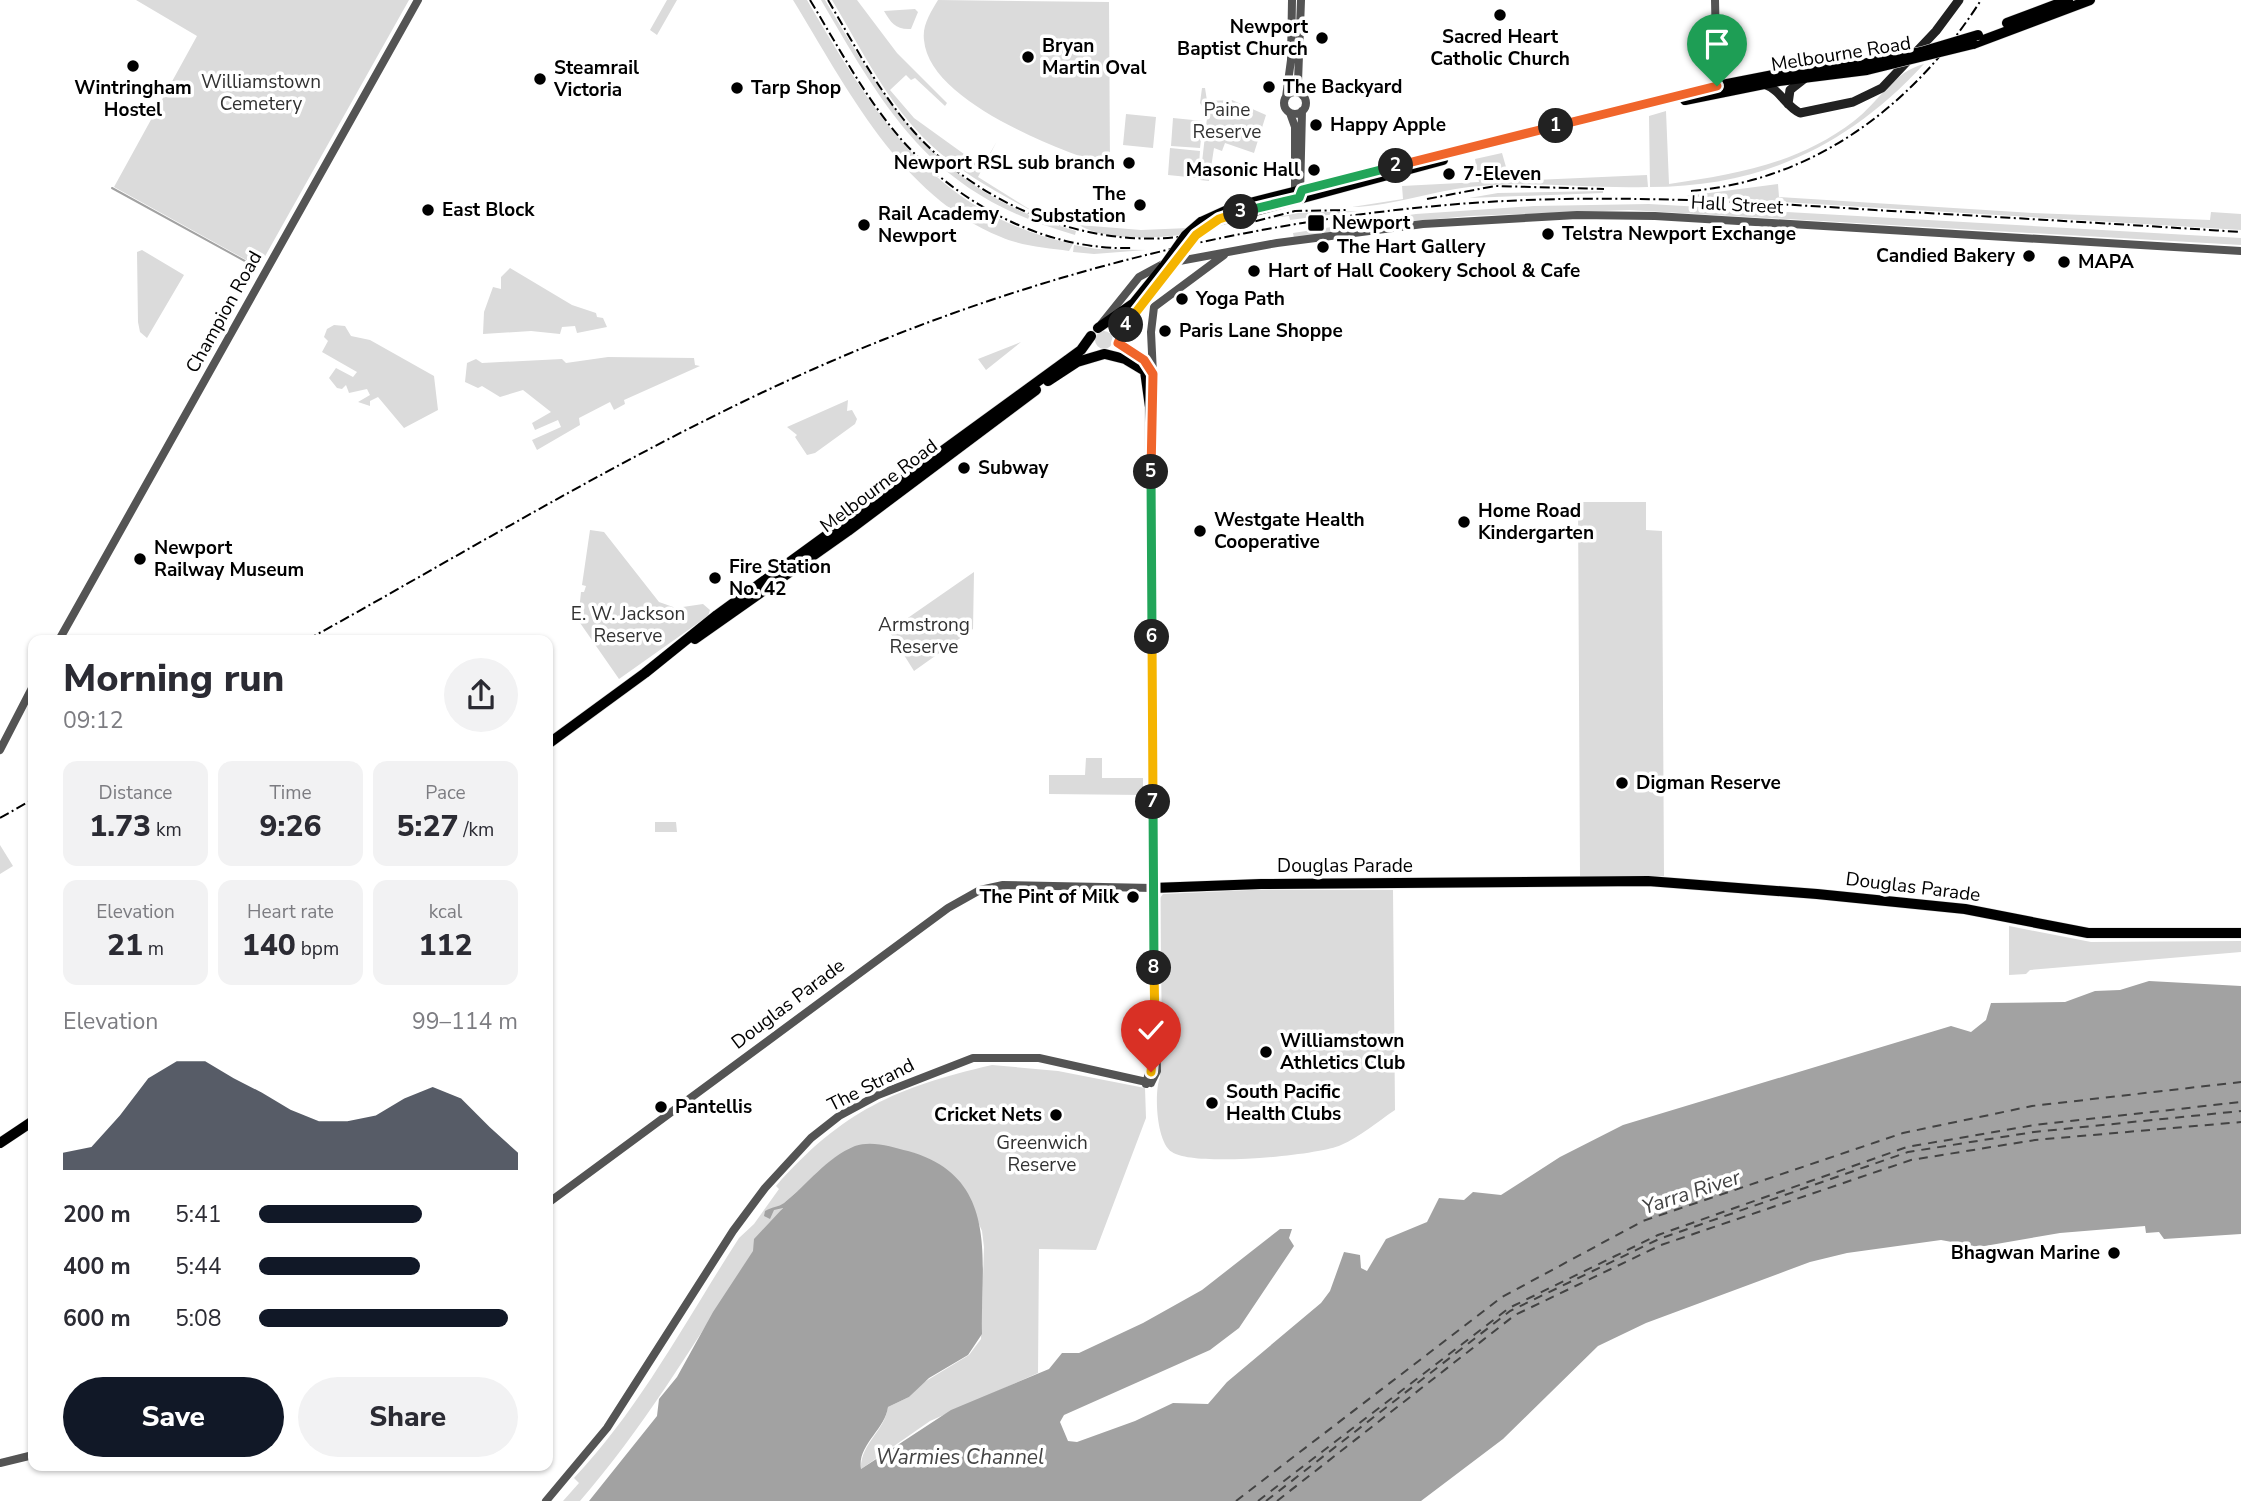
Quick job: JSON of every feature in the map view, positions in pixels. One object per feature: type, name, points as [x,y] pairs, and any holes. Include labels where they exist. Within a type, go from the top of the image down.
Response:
[{"type":"main road","points":[[1763,84],[1773,87],[1795,111],[1805,114],[1853,102],[1875,92],[1899,73],[1957,0]]},
{"type":"main road","name":"Melbourne Road","points":[[1975,40],[2068,0]]},
{"type":"main road","name":"Melbourne Road","points":[[1717,89],[1865,67],[1975,40],[2090,0]]},
{"type":"main road","name":"Melbourne Road","points":[[1118,342],[1186,235],[1201,222],[1228,209],[1783,73],[1865,67]]},
{"type":"main road","points":[[1788,104],[1790,90],[1806,77]]},
{"type":"main road","name":"Melbourne Road","points":[[1098,327],[1134,303],[1193,238],[1213,222],[1299,193]]},
{"type":"main road","points":[[1150,407],[1153,374],[1140,362],[1118,342],[1112,329],[1098,327],[1091,337],[1092,347],[1105,354],[1140,362],[1147,375],[1150,407],[1153,888]]},
{"type":"main road","name":"Melbourne Road","points":[[869,510],[1083,349],[1091,337]]},
{"type":"main road","points":[[1105,354],[1113,351],[1118,342]]},
{"type":"main road","name":"Melbourne Road","points":[[553,740],[1053,377],[1077,362],[1105,354]]},
{"type":"main road","name":"Douglas Parade","points":[[1153,888],[1270,884],[1659,882],[1970,909],[2088,933],[2241,933]]},
{"type":"main road","points":[[0,1143],[28,1124]]},
{"type":"main road","points":[[0,1149],[28,1125]]},
{"type":"street","name":"Champion Road","points":[[62,635],[418,0]]},
{"type":"street","points":[[1292,0],[1291,60],[1284,105],[1295,127],[1299,193]]},
{"type":"street","points":[[1299,193],[1302,111],[1306,104],[1298,85],[1301,0]]},
{"type":"street","points":[[1715,0],[1717,89]]},
{"type":"street","points":[[1286,97],[1295,93],[1303,96]]},
{"type":"street","points":[[1290,113],[1302,111]]},
{"type":"street","name":"Hall Street","points":[[1098,327],[1147,270],[1201,256],[1423,224],[1577,215],[1655,216],[2241,251]]},
{"type":"street","name":"Hall Street","points":[[1153,374],[1152,311],[1156,304],[1206,267],[1233,251]]},
{"type":"street","points":[[1201,256],[1207,261],[1206,267]]},
{"type":"street","name":"Hall Street","points":[[1140,362],[1151,341]]},
{"type":"street","points":[[0,750],[3,738],[28,695]]},
{"type":"street","name":"Douglas Parade","points":[[553,1199],[965,896],[1003,885],[1153,888]]},
{"type":"street","name":"The Strand","points":[[546,1501],[607,1429],[733,1231],[765,1188],[811,1138],[860,1104],[925,1075],[973,1058],[1039,1059],[1148,1081],[1157,1074],[1153,888]]},
{"type":"street","points":[[0,1463],[28,1456]]},
{"type":"green space","name":"Williamstown Cemetery","points":[[136,0],[409,0],[259,267],[114,187],[197,36]]},
{"type":"green space","points":[[667,0],[677,0],[657,35],[650,30]]},
{"type":"green space","points":[[793,0],[807,0],[857,82],[884,119],[913,154],[945,184],[982,209],[1024,230],[1073,244],[1069,251],[1026,245],[1001,237],[965,219],[933,195],[879,136]]},
{"type":"green space","points":[[821,0],[825,0],[874,78],[925,144],[955,171],[990,195],[1029,215],[1076,231],[1075,235],[1026,218],[986,198],[951,175],[921,148],[870,82]]},
{"type":"green space","points":[[832,0],[857,0],[897,53],[947,103],[945,106],[915,78],[911,80],[906,75],[890,90],[914,118],[982,167],[997,141],[978,177],[1034,212],[967,173],[931,145],[889,95]]},
{"type":"green space","name":"Bryan Martin Oval","points":[[938,0],[1109,2],[1110,167],[1030,136],[972,103],[948,84],[931,63],[924,40],[926,24]]},
{"type":"green space","points":[[915,9],[918,12],[911,29],[894,25],[884,11]]},
{"type":"green space","points":[[1924,64],[1865,118],[1800,156],[1766,170],[1729,179],[1691,185],[1650,187],[1649,116],[1666,111],[1669,184],[1718,176],[1766,165],[1811,148],[1854,121],[1895,81],[1913,68]]},
{"type":"green space","name":"Paine Reserve","points":[[1202,88],[1205,88],[1208,107],[1208,101],[1232,100],[1266,115],[1254,153],[1225,143],[1222,151],[1214,148],[1209,181],[1200,180],[1208,109],[1204,109],[1200,103]]},
{"type":"green space","points":[[1126,114],[1156,117],[1153,148],[1123,145]]},
{"type":"green space","points":[[1173,118],[1203,121],[1200,148],[1171,146]]},
{"type":"green space","points":[[1170,148],[1200,151],[1198,178],[1168,175]]},
{"type":"green space","points":[[1502,153],[1510,181],[1647,175],[1648,187],[1522,184],[1480,186],[1384,204],[1352,207],[1403,199],[1402,186],[1479,182],[1475,159]]},
{"type":"green space","points":[[1778,184],[1779,197],[2033,213],[2210,220],[2211,212],[2241,214],[2241,230],[1686,196]]},
{"type":"green space","points":[[1498,193],[1603,193],[1469,198]]},
{"type":"green space","points":[[1649,204],[2241,238],[2241,245],[1629,210],[1469,216],[1392,223],[1294,238],[1293,233],[1416,214],[1534,206]]},
{"type":"green space","points":[[1358,211],[1290,220],[1289,216],[1273,218],[1298,213]]},
{"type":"green space","points":[[1079,225],[1141,230],[1189,228],[1183,235],[1129,237],[1102,234]]},
{"type":"green space","points":[[1074,245],[1097,249],[1146,250],[1094,254],[1073,252]]},
{"type":"green space","points":[[142,250],[184,275],[147,338],[140,332],[138,322],[137,252]]},
{"type":"green space","points":[[510,268],[572,305],[596,313],[597,317],[603,318],[607,327],[577,333],[575,326],[562,327],[560,334],[531,331],[483,334],[484,312],[493,287],[501,289],[501,277]]},
{"type":"green space","points":[[334,325],[345,326],[351,336],[370,340],[434,376],[438,410],[404,428],[378,397],[370,401],[370,406],[358,402],[370,395],[367,389],[349,393],[346,385],[342,389],[337,388],[329,378],[336,368],[353,377],[357,372],[322,352],[328,341],[324,337],[327,329]]},
{"type":"green space","points":[[1104,331],[1110,334],[1113,340],[1110,346],[1104,349],[1098,346],[1095,340],[1098,334]]},
{"type":"green space","points":[[1021,342],[986,370],[978,359]]},
{"type":"green space","points":[[608,357],[694,358],[695,365],[700,366],[624,400],[625,404],[614,410],[610,402],[579,418],[580,425],[537,450],[532,440],[561,427],[558,420],[535,430],[532,423],[551,412],[523,390],[500,397],[482,386],[478,388],[465,382],[467,363],[476,359],[482,363],[562,359],[566,363]]},
{"type":"green space","points":[[848,400],[847,411],[852,410],[857,419],[855,424],[815,453],[807,455],[795,437],[797,435],[787,427]]},
{"type":"green space","name":"Digman Reserve","points":[[1578,502],[1646,502],[1646,530],[1662,531],[1664,876],[1580,876]]},
{"type":"green space","name":"E. W. Jackson Reserve","points":[[590,530],[604,532],[659,602],[676,608],[703,604],[710,610],[708,616],[619,679],[578,620],[581,592],[584,592],[586,586],[582,585]]},
{"type":"green space","name":"Armstrong Reserve","points":[[974,572],[973,629],[914,671],[889,631]]},
{"type":"green space","points":[[1086,758],[1102,758],[1102,778],[1143,778],[1143,795],[1049,794],[1049,775],[1085,775]]},
{"type":"green space","points":[[655,822],[676,822],[677,832],[655,832]]},
{"type":"green space","points":[[0,845],[13,866],[0,874]]},
{"type":"green space","points":[[1251,890],[1393,890],[1395,1110],[1355,1138],[1328,1149],[1255,1158],[1203,1159],[1184,1156],[1167,1147],[1158,1116],[1160,898],[1163,894]]},
{"type":"green space","points":[[2009,926],[2091,942],[2241,941],[2241,952],[2030,970],[2026,974],[2009,975]]},
{"type":"green space","name":"Greenwich Reserve","points":[[992,1065],[1058,1071],[1145,1088],[1146,1118],[1096,1250],[1039,1249],[1038,1373],[930,1421],[861,1469],[864,1452],[886,1416],[888,1407],[909,1397],[921,1384],[969,1355],[981,1339],[984,1247],[982,1231],[962,1185],[948,1172],[914,1153],[859,1145],[836,1157],[783,1204],[778,1216],[756,1243],[754,1251],[692,1347],[628,1441],[580,1501],[563,1501],[579,1483],[574,1478],[621,1422],[642,1392],[739,1238],[754,1224],[779,1189],[776,1186],[800,1160],[848,1121],[899,1093],[958,1073]]},
{"type":"water","points":[[2149,981],[2241,986],[2241,1234],[2164,1239],[2159,1232],[2146,1233],[2145,1226],[2060,1233],[1979,1247],[1941,1240],[1847,1253],[1810,1262],[1646,1323],[1598,1346],[1503,1439],[1421,1501],[589,1501],[657,1416],[659,1399],[677,1377],[713,1312],[753,1251],[754,1239],[783,1208],[774,1210],[770,1219],[764,1216],[765,1211],[784,1203],[826,1164],[855,1146],[889,1146],[938,1163],[959,1181],[972,1202],[979,1226],[982,1252],[982,1334],[968,1355],[929,1378],[909,1397],[888,1407],[882,1423],[863,1452],[861,1469],[951,1410],[1049,1369],[1062,1353],[1079,1353],[1143,1323],[1202,1290],[1280,1229],[1292,1229],[1289,1238],[1294,1246],[1239,1328],[1210,1350],[1064,1415],[1060,1422],[1068,1441],[1077,1442],[1135,1421],[1173,1403],[1208,1404],[1227,1382],[1321,1303],[1330,1291],[1344,1252],[1360,1255],[1361,1268],[1367,1271],[1386,1239],[1427,1222],[1439,1198],[1464,1200],[1473,1192],[1501,1195],[1560,1157],[1623,1125],[1951,1026],[1971,1032],[1986,1020],[1991,1003],[2065,1002],[2095,991],[2120,990]]},
{"type":"waterway","points":[[112,188],[254,266]]},
{"type":"ferry route","points":[[1236,1501],[1502,1297],[1643,1221],[1903,1133],[2032,1106],[2241,1082]]},
{"type":"ferry route","points":[[1258,1501],[1509,1308],[1658,1235],[1907,1147],[2035,1125],[2241,1102]]},
{"type":"ferry route","points":[[1266,1501],[1510,1311],[1659,1239],[1908,1152],[2034,1132],[2241,1111]]},
{"type":"ferry route","points":[[1277,1501],[1515,1315],[1661,1245],[1911,1160],[2035,1140],[2241,1122]]},
{"type":"railway","points":[[810,0],[869,97],[914,153],[939,176],[998,215],[1030,230],[1098,247],[1132,248]]},
{"type":"railway","points":[[828,0],[869,69],[903,119],[943,160],[972,182],[1005,202],[1075,229],[1149,239],[1186,236]]},
{"type":"railway","points":[[1691,191],[1737,184],[1780,171],[1820,153],[1858,130],[1893,103],[1925,72],[1955,38],[1981,0]]},
{"type":"railway","points":[[1427,199],[1495,186],[1604,189]]},
{"type":"railway","points":[[316,635],[663,442],[810,371],[885,339],[1024,289],[1095,268],[1238,234],[1384,211],[1562,199],[1771,204],[2241,232]]},
{"type":"railway","points":[[1237,226],[1295,211],[1348,210]]},
{"type":"railway","points":[[0,818],[28,802]]},
{"type":"place","name":"Sacred Heart Catholic Church","points":[[1500,15]]},
{"type":"place","name":"Newport Baptist Church","points":[[1322,38]]},
{"type":"place","name":"Bryan Martin Oval","points":[[1028,57]]},
{"type":"place","name":"Wintringham Hostel","points":[[133,66]]},
{"type":"place","name":"Steamrail Victoria","points":[[540,79]]},
{"type":"place","name":"The Backyard","points":[[1269,87]]},
{"type":"place","name":"Tarp Shop","points":[[737,88]]},
{"type":"place","name":"Happy Apple","points":[[1316,125]]},
{"type":"place","name":"Newport RSL sub branch","points":[[1129,163]]},
{"type":"place","name":"Masonic Hall","points":[[1314,170]]},
{"type":"place","name":"7-Eleven","points":[[1449,174]]},
{"type":"place","name":"The Substation","points":[[1140,205]]},
{"type":"place","name":"East Block","points":[[428,210]]},
{"type":"place","name":"Newport","points":[[1316,223]]},
{"type":"place","name":"Rail Academy Newport","points":[[864,225]]},
{"type":"place","name":"Telstra Newport Exchange","points":[[1548,234]]},
{"type":"place","name":"The Hart Gallery","points":[[1323,247]]},
{"type":"place","name":"Candied Bakery","points":[[2029,256]]},
{"type":"place","name":"MAPA","points":[[2064,262]]},
{"type":"place","name":"Hart of Hall Cookery School & Cafe","points":[[1254,271]]},
{"type":"place","name":"Yoga Path","points":[[1182,299]]},
{"type":"place","name":"Paris Lane Shoppe","points":[[1165,331]]},
{"type":"place","name":"Subway","points":[[964,468]]},
{"type":"place","name":"Home Road Kindergarten","points":[[1464,522]]},
{"type":"place","name":"Westgate Health Cooperative","points":[[1200,531]]},
{"type":"place","name":"Newport Railway Museum","points":[[140,559]]},
{"type":"place","name":"Fire Station No. 42","points":[[715,578]]},
{"type":"place","name":"Digman Reserve","points":[[1622,783]]},
{"type":"place","name":"The Pint of Milk","points":[[1133,897]]},
{"type":"place","name":"Williamstown Athletics Club","points":[[1266,1052]]},
{"type":"place","name":"South Pacific Health Clubs","points":[[1212,1103]]},
{"type":"place","name":"Pantellis","points":[[661,1107]]},
{"type":"place","name":"Cricket Nets","points":[[1056,1115]]},
{"type":"place","name":"Bhagwan Marine","points":[[2114,1253]]},
{"type":"route","points":[[1151,1072],[1155,1030],[1150,407],[1153,380],[1146,362],[1118,343],[1124,329],[1189,243],[1219,219],[1299,198],[1302,190],[1717,86]]},
{"type":"water label","name":"Yarra River","points":[[1691,1192]]},
{"type":"water label","name":"Warmies Channel","points":[[960,1457]]}]
